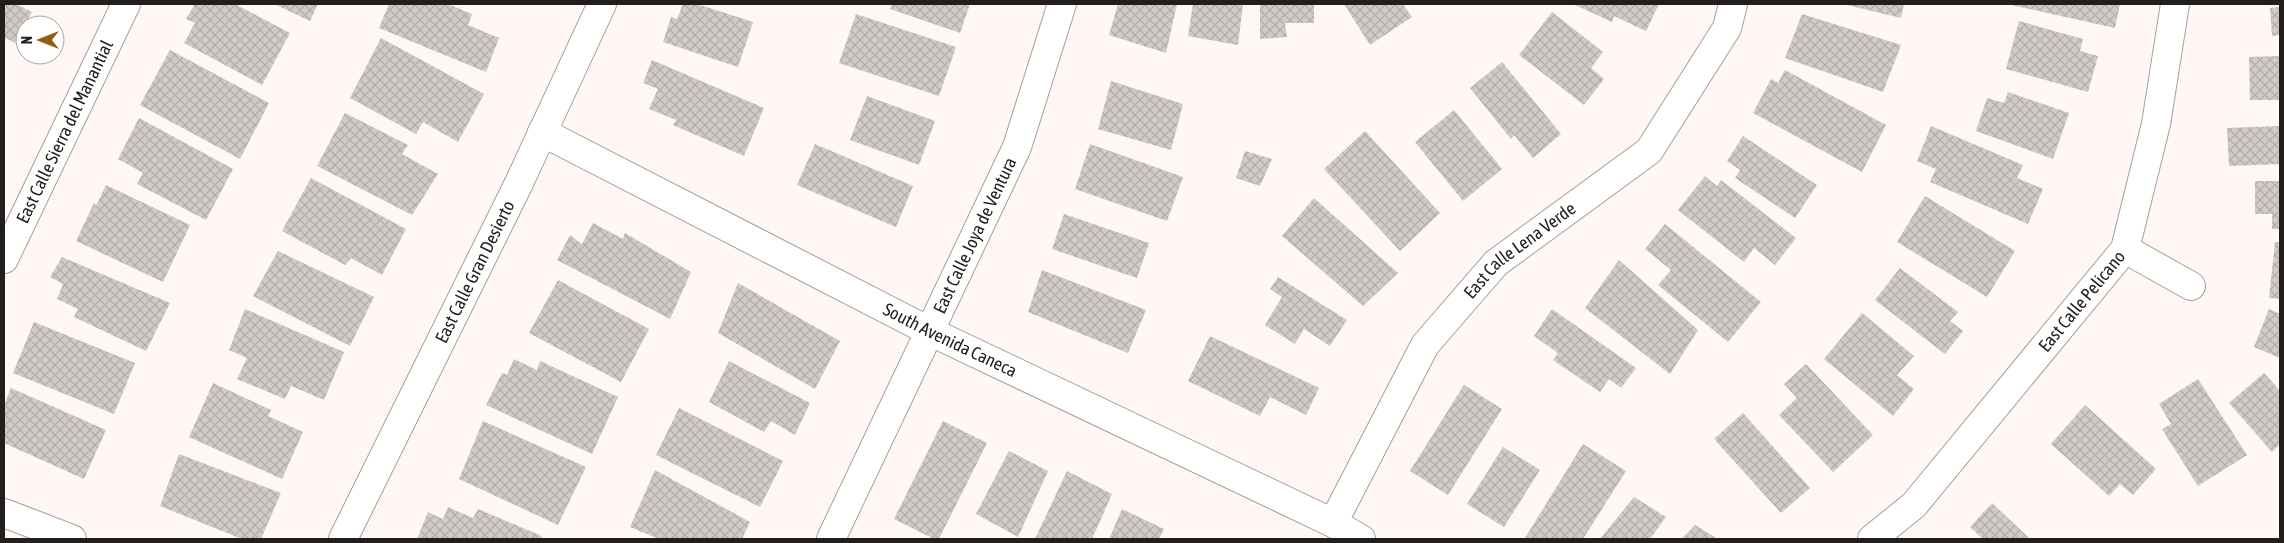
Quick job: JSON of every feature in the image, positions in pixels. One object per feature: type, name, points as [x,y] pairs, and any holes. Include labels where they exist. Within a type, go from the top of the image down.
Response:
[{"type":"street","name":"East Calle Sierra del Manantial","points":[[4,259],[126,4]]},
{"type":"street","name":"East Calle Gran Desierto","points":[[343,539],[542,132],[602,4]]},
{"type":"street","name":"East Calle Joya de Ventura","points":[[831,539],[1017,147],[1062,4]]},
{"type":"street","name":"East Calle Lena Verde","points":[[1333,523],[1425,345],[1496,263],[1649,151],[1727,28],[1734,4]]},
{"type":"street","name":"East Calle Pelicano","points":[[1872,539],[1914,505],[2125,249],[2156,124],[2175,4]]},
{"type":"street","name":"South Avenida Caneca","points":[[542,132],[929,331],[1333,523],[1361,539]]},
{"type":"street","points":[[2125,249],[2191,286]]},
{"type":"street","points":[[4,513],[72,539]]},
{"type":"building","points":[[4,4],[16,4],[32,12],[30,15],[15,15],[15,43],[6,38],[4,43]]},
{"type":"building","points":[[195,4],[235,4],[290,33],[262,85],[184,43],[195,23],[186,19]]},
{"type":"building","points":[[274,4],[318,4],[310,21]]},
{"type":"building","points":[[389,4],[448,4],[472,14],[468,25],[499,38],[486,72],[379,28]]},
{"type":"building","points":[[683,4],[697,4],[753,22],[738,67],[663,42],[671,17],[677,19]]},
{"type":"building","points":[[892,4],[970,4],[960,33],[890,9]]},
{"type":"building","points":[[1118,4],[1177,4],[1166,53],[1109,35]]},
{"type":"building","points":[[1193,4],[1243,4],[1238,45],[1188,36]]},
{"type":"building","points":[[1260,4],[1314,4],[1314,23],[1285,23],[1287,37],[1260,39]]},
{"type":"building","points":[[1344,4],[1403,4],[1412,17],[1370,45]]},
{"type":"building","points":[[1573,4],[1659,4],[1646,31],[1614,16],[1612,22]]},
{"type":"building","points":[[1843,4],[1904,4],[1901,18]]},
{"type":"building","points":[[2007,4],[2120,4],[2115,28]]},
{"type":"building","points":[[2280,7],[2280,35],[2272,36],[2270,8]]},
{"type":"building","points":[[1552,12],[1603,52],[1591,68],[1604,79],[1584,105],[1519,55]]},
{"type":"building","points":[[856,14],[956,47],[939,96],[839,63]]},
{"type":"building","points":[[1802,14],[1901,45],[1883,92],[1785,58]]},
{"type":"building","points":[[2019,21],[2083,39],[2080,51],[2098,56],[2088,92],[2006,69]]},
{"type":"building","points":[[381,38],[484,94],[458,142],[423,122],[416,134],[350,98]]},
{"type":"building","points":[[170,50],[269,103],[240,159],[140,105]]},
{"type":"building","points":[[2280,56],[2280,100],[2250,100],[2249,57]]},
{"type":"building","points":[[652,60],[764,108],[744,156],[673,125],[676,120],[649,109],[658,89],[643,83]]},
{"type":"building","points":[[1502,62],[1561,134],[1533,158],[1514,135],[1511,139],[1470,88]]},
{"type":"building","points":[[1785,70],[1886,125],[1862,172],[1753,113],[1771,79],[1778,83]]},
{"type":"building","points":[[1111,81],[1183,104],[1171,150],[1098,129]]},
{"type":"building","points":[[2008,92],[2069,113],[2053,159],[1976,131],[1987,98],[2004,103]]},
{"type":"building","points":[[867,96],[935,121],[919,165],[850,140]]},
{"type":"building","points":[[1454,110],[1502,169],[1463,201],[1415,142]]},
{"type":"building","points":[[345,113],[408,145],[402,154],[438,174],[412,215],[317,166]]},
{"type":"building","points":[[139,118],[233,169],[206,220],[137,184],[143,173],[118,159]]},
{"type":"building","points":[[1931,126],[2023,165],[2017,178],[2043,189],[2028,224],[1930,182],[1936,169],[1917,161]]},
{"type":"building","points":[[2280,126],[2280,164],[2229,166],[2227,128]]},
{"type":"building","points":[[1365,131],[1440,213],[1400,251],[1324,169]]},
{"type":"building","points":[[1743,136],[1817,185],[1795,218],[1735,178],[1740,170],[1727,161]]},
{"type":"building","points":[[815,144],[913,186],[896,227],[797,185]]},
{"type":"building","points":[[1090,144],[1183,177],[1167,221],[1075,189]]},
{"type":"building","points":[[1245,151],[1272,159],[1260,186],[1236,178]]},
{"type":"building","points":[[1705,176],[1717,186],[1721,180],[1796,238],[1775,265],[1754,248],[1744,262],[1678,210]]},
{"type":"building","points":[[311,178],[406,229],[382,275],[351,258],[345,265],[282,231]]},
{"type":"building","points":[[2255,181],[2280,181],[2280,229],[2272,229],[2272,214],[2255,214]]},
{"type":"building","points":[[106,185],[190,225],[163,282],[76,241],[94,203],[96,206]]},
{"type":"building","points":[[1925,196],[2015,251],[1987,297],[1897,242]]},
{"type":"building","points":[[1314,198],[1398,273],[1363,306],[1282,236]]},
{"type":"building","points":[[1064,214],[1149,243],[1137,278],[1052,249]]},
{"type":"building","points":[[593,223],[623,239],[625,233],[691,272],[670,319],[557,260],[570,235],[582,244]]},
{"type":"building","points":[[1665,224],[1761,302],[1728,342],[1658,285],[1671,270],[1645,249]]},
{"type":"building","points":[[2275,242],[2280,242],[2280,299],[2269,298]]},
{"type":"building","points":[[278,251],[374,297],[350,346],[253,296]]},
{"type":"building","points":[[62,257],[170,303],[146,351],[74,317],[78,309],[57,299],[63,284],[50,277]]},
{"type":"building","points":[[1619,260],[1698,330],[1670,374],[1585,308]]},
{"type":"building","points":[[1900,268],[1958,312],[1950,321],[1963,331],[1945,354],[1875,300]]},
{"type":"building","points":[[1042,270],[1146,310],[1128,353],[1028,312]]},
{"type":"building","points":[[1278,277],[1347,320],[1330,346],[1304,329],[1295,344],[1265,325],[1282,297],[1270,289]]},
{"type":"building","points":[[558,280],[649,329],[621,382],[529,333]]},
{"type":"building","points":[[738,283],[840,341],[815,389],[718,333]]},
{"type":"building","points":[[245,309],[344,352],[324,400],[291,386],[285,399],[237,379],[247,358],[229,350]]},
{"type":"building","points":[[1552,309],[1636,368],[1621,388],[1609,379],[1600,392],[1553,360],[1558,353],[1534,336]]},
{"type":"building","points":[[2269,309],[2280,314],[2280,358],[2254,347]]},
{"type":"building","points":[[1862,313],[1914,356],[1897,375],[1914,389],[1893,416],[1824,359]]},
{"type":"building","points":[[34,322],[135,363],[114,414],[13,373]]},
{"type":"building","points":[[1210,336],[1319,388],[1306,415],[1270,397],[1260,416],[1188,381]]},
{"type":"building","points":[[514,359],[537,370],[540,361],[618,397],[592,454],[486,405],[502,373],[507,375]]},
{"type":"building","points":[[729,361],[810,403],[795,435],[771,421],[764,432],[709,402]]},
{"type":"building","points":[[1806,364],[1873,435],[1833,472],[1779,415],[1797,398],[1784,384]]},
{"type":"building","points":[[2264,373],[2280,391],[2280,446],[2272,452],[2229,403]]},
{"type":"building","points":[[2198,379],[2247,455],[2198,486],[2162,429],[2171,424],[2159,404]]},
{"type":"building","points":[[213,383],[271,410],[268,416],[303,432],[282,479],[189,437]]},
{"type":"building","points":[[1464,385],[1502,409],[1448,495],[1410,471]]},
{"type":"building","points":[[11,388],[106,430],[84,479],[4,443],[4,405]]},
{"type":"building","points":[[2085,405],[2156,469],[2133,495],[2120,484],[2109,496],[2051,444]]},
{"type":"building","points":[[679,408],[783,461],[760,507],[656,455]]},
{"type":"building","points":[[1743,413],[1810,488],[1781,513],[1714,439]]},
{"type":"building","points":[[483,421],[586,467],[558,525],[459,479]]},
{"type":"building","points":[[943,421],[987,443],[939,539],[934,539],[894,519]]},
{"type":"building","points":[[1583,444],[1626,471],[1583,539],[1525,538]]},
{"type":"building","points":[[1503,447],[1540,470],[1504,527],[1467,504]]},
{"type":"building","points":[[1009,451],[1048,471],[1018,537],[976,514]]},
{"type":"building","points":[[179,454],[281,493],[261,539],[242,539],[160,506]]},
{"type":"building","points":[[655,470],[750,522],[742,539],[659,539],[630,527]]},
{"type":"building","points":[[1067,471],[1112,494],[1092,539],[1035,539]]},
{"type":"building","points":[[1634,497],[1666,517],[1650,539],[1600,539]]},
{"type":"building","points":[[1992,503],[2030,539],[1983,539],[1970,527]]},
{"type":"building","points":[[448,507],[473,518],[478,509],[542,536],[541,539],[417,539],[428,512],[443,519]]},
{"type":"building","points":[[1122,509],[1164,529],[1159,539],[1109,539]]},
{"type":"building","points":[[1695,525],[1718,539],[1682,539]]}]
